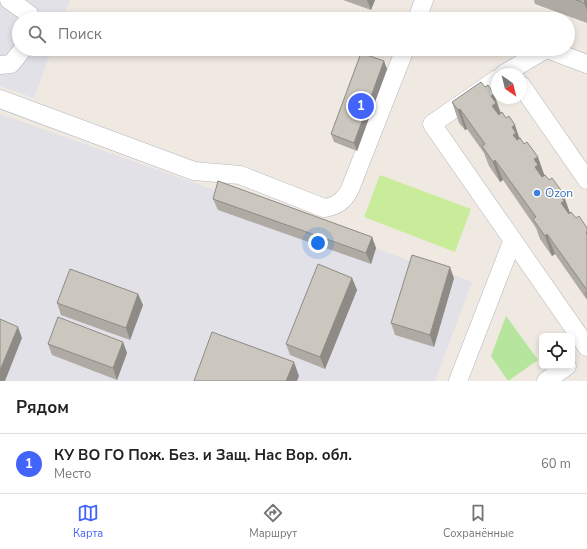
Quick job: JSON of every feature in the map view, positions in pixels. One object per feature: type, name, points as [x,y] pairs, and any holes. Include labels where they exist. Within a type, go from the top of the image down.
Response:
[{"type":"lane","points":[[9,0],[26,12]]},
{"type":"lane","points":[[420,12],[424,0]]},
{"type":"lane","points":[[0,65],[11,64],[17,56]]},
{"type":"lane","points":[[0,99],[194,171],[240,175],[324,208],[338,204],[346,197],[402,56]]},
{"type":"lane","points":[[516,68],[535,56]]},
{"type":"lane","points":[[565,56],[587,64]]},
{"type":"lane","points":[[491,84],[432,124],[512,242],[587,347]]},
{"type":"lane","points":[[527,95],[587,180]]},
{"type":"lane","points":[[458,381],[512,242]]},
{"type":"lane","points":[[575,361],[587,352]]},
{"type":"lane","points":[[546,381],[563,369]]},
{"type":"shaded area","points":[[0,0],[70,0],[66,12],[12,12],[12,56],[49,56],[34,98],[0,86]]},
{"type":"shaded area","points":[[0,114],[350,238],[454,278],[455,275],[472,282],[435,381],[0,381]]},
{"type":"green space","points":[[380,175],[471,209],[455,252],[364,217]]},
{"type":"green space","points":[[506,316],[538,360],[508,381],[491,356]]},
{"type":"building","points":[[576,0],[585,0],[584,3]]},
{"type":"building","points":[[360,56],[370,56],[384,61],[354,143],[331,134]]},
{"type":"building","points":[[481,82],[485,87],[488,85],[491,90],[491,104],[495,104],[492,106],[499,115],[502,112],[506,118],[509,116],[515,125],[512,127],[516,133],[513,135],[517,140],[520,138],[524,144],[527,142],[538,157],[534,159],[538,165],[535,167],[542,177],[545,175],[549,180],[552,178],[563,193],[560,195],[564,201],[561,203],[569,214],[571,212],[576,218],[579,216],[587,228],[587,290],[547,234],[545,236],[533,219],[536,217],[495,160],[493,162],[482,146],[485,144],[460,109],[458,110],[452,102]]},
{"type":"building","points":[[218,181],[372,237],[366,253],[213,199]]},
{"type":"building","points":[[412,255],[450,267],[430,335],[391,323]]},
{"type":"building","points":[[318,264],[352,278],[320,357],[286,344]]},
{"type":"building","points":[[70,269],[138,294],[126,328],[57,303]]},
{"type":"building","points":[[58,317],[123,342],[113,368],[48,344]]},
{"type":"building","points":[[0,319],[18,327],[0,370]]},
{"type":"building","points":[[212,332],[294,362],[286,381],[194,381]]},
{"type":"place","name":"КУ ВО ГО Пож. Без. и Защ. Нас Вор. обл.","points":[[361,106]]},
{"type":"place","name":"Ozon","points":[[537,193]]}]
